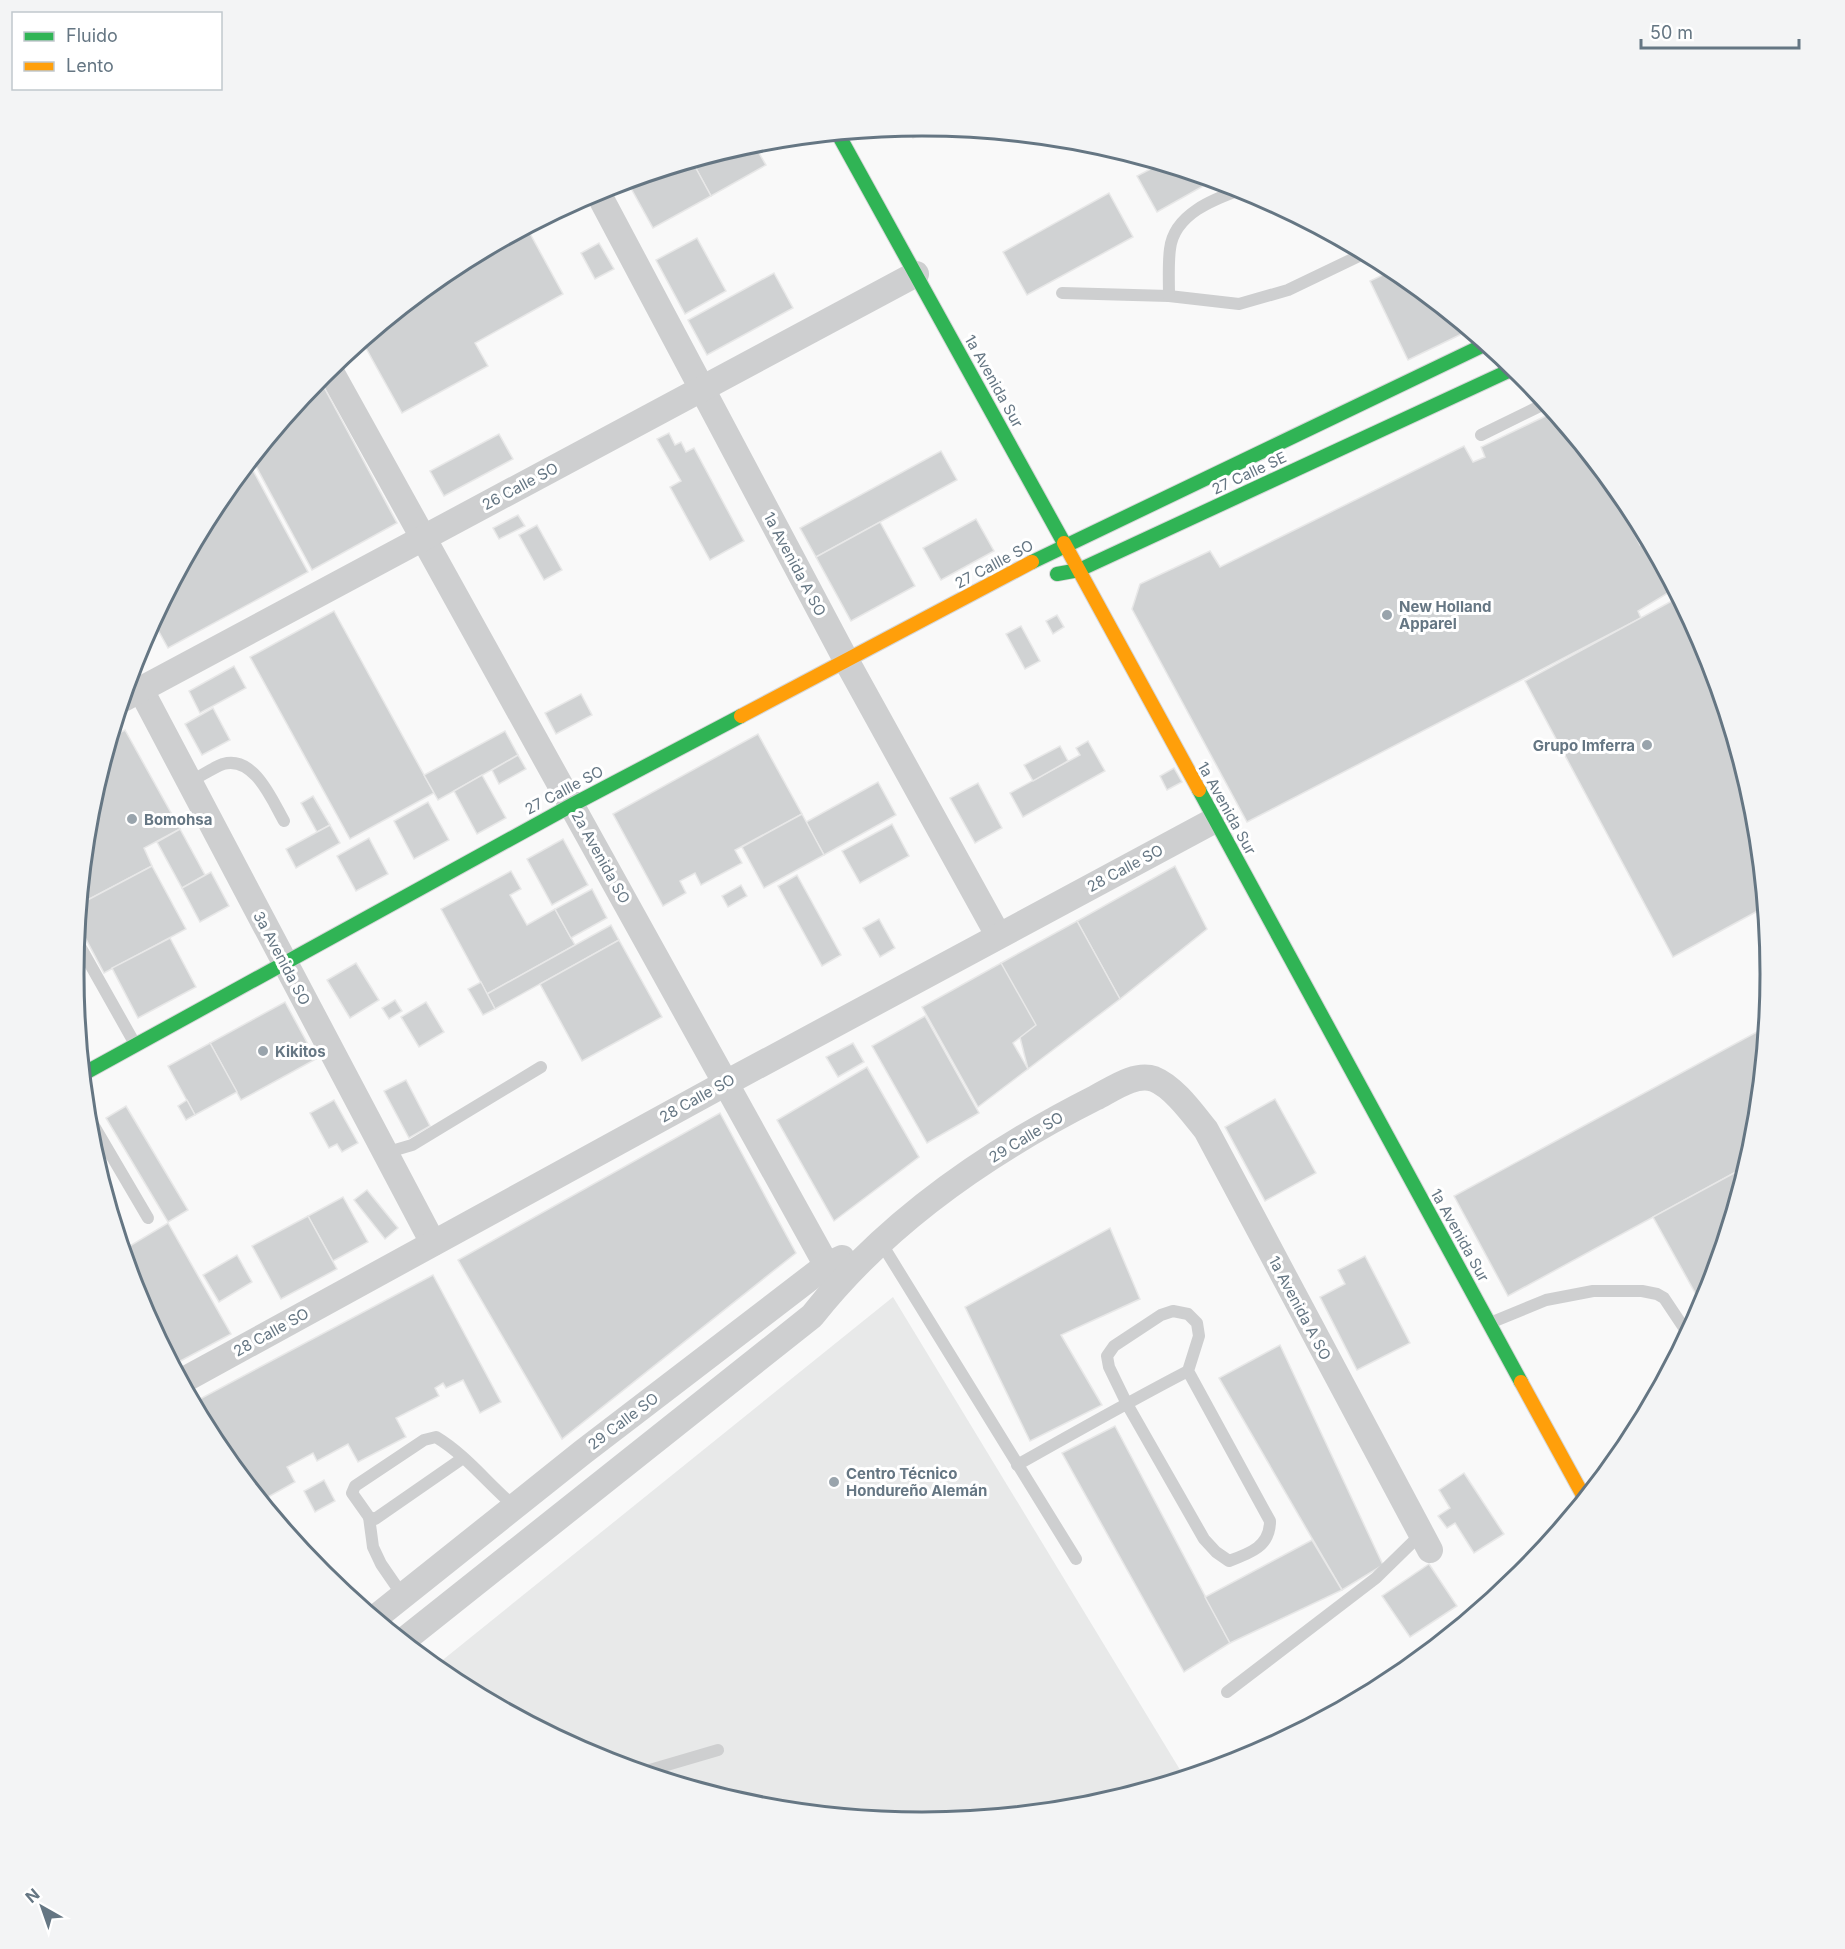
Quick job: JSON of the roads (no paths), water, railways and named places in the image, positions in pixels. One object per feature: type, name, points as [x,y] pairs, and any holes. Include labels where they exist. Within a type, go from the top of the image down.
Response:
[{"type":"main road","name":"1a Avenida Sur","points":[[842,140],[1079,570],[1582,1493]]},
{"type":"main road","name":"27 Calle SE","points":[[1065,545],[1479,347]]},
{"type":"main road","name":"27 Calle SE","points":[[990,585],[1079,570],[1505,373]]},
{"type":"main road","name":"27 Callle SO","points":[[90,1070],[572,805],[1065,545]]},
{"type":"street","name":"1a Avenida A SO","points":[[602,200],[846,660],[998,935]]},
{"type":"street","name":"26 Calle SO","points":[[136,685],[424,538],[916,273]]},
{"type":"street","name":"2a Avenida SO","points":[[334,378],[832,1274]]},
{"type":"street","name":"3a Avenida SO","points":[[134,690],[189,782],[433,1243]]},
{"type":"street","name":"28 Calle SO","points":[[187,1378],[998,935],[1215,820]]},
{"type":"street","name":"29 Calle SO","points":[[380,1614],[583,1452],[880,1241],[998,1152],[1050,1121],[1136,1078],[1154,1079]]},
{"type":"street","name":"1a Avenida A SO","points":[[1154,1079],[1188,1107],[1206,1130],[1426,1542]]},
{"type":"street","name":"29 Calle SO","points":[[408,1637],[812,1316],[832,1274]]},
{"type":"street","points":[[583,1452],[605,1480]]},
{"type":"street","points":[[514,1506],[538,1533]]},
{"type":"lane","points":[[1169,296],[1170,247],[1181,224],[1193,211],[1228,194]]},
{"type":"lane","points":[[1062,294],[1169,296],[1239,304],[1288,290],[1356,257]]},
{"type":"lane","points":[[1481,435],[1538,407]]},
{"type":"lane","points":[[189,782],[224,764],[243,765],[255,774],[284,821]]},
{"type":"lane","points":[[85,954],[127,1026],[135,1045]]},
{"type":"lane","points":[[385,1153],[412,1145],[542,1067]]},
{"type":"lane","points":[[100,1135],[148,1218]]},
{"type":"lane","points":[[880,1241],[1076,1559]]},
{"type":"lane","points":[[1489,1324],[1546,1300],[1593,1291],[1642,1291],[1664,1298],[1683,1327]]},
{"type":"lane","points":[[1017,1465],[1127,1404],[1188,1371],[1199,1336],[1197,1323],[1188,1314],[1173,1311],[1161,1315],[1114,1346],[1107,1356],[1109,1367],[1127,1404],[1204,1539],[1216,1552],[1230,1561],[1248,1554],[1263,1543],[1270,1532],[1270,1521],[1188,1371]]},
{"type":"lane","points":[[403,1596],[381,1564],[373,1547],[369,1517],[352,1493],[355,1486],[424,1440],[436,1437],[463,1458],[514,1506]]},
{"type":"lane","points":[[369,1517],[375,1519],[463,1458]]},
{"type":"lane","points":[[1227,1692],[1426,1542]]},
{"type":"lane","points":[[654,1769],[718,1750]]},
{"type":"place","name":"New Holland Apparel","points":[[1387,615]]},
{"type":"place","name":"Grupo Imferra","points":[[1647,745]]},
{"type":"place","name":"Bomohsa","points":[[132,819]]},
{"type":"place","name":"Kikitos","points":[[263,1051]]},
{"type":"place","name":"Centro Técnico Hondureño Alemán","points":[[834,1482]]}]
